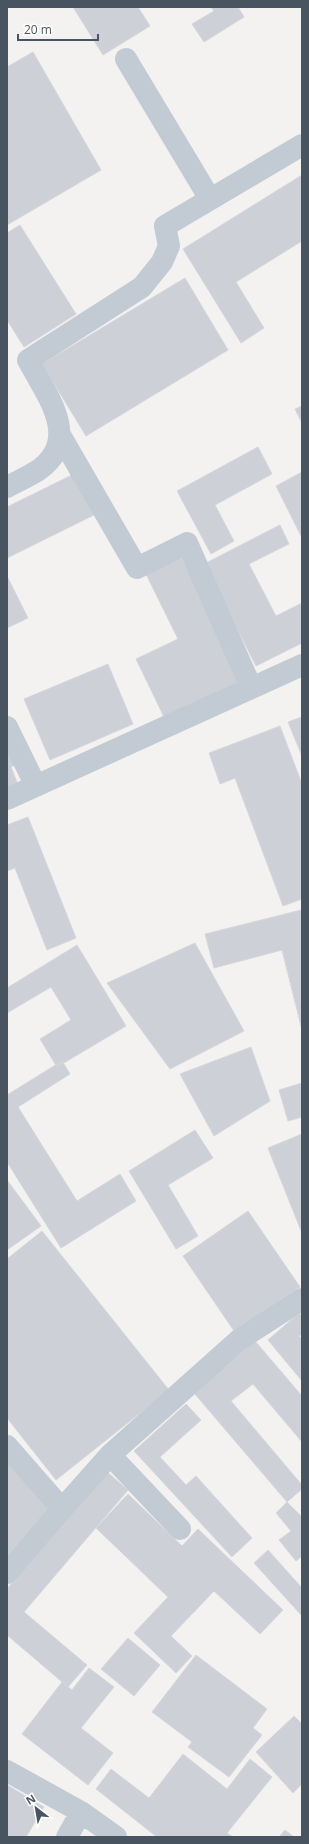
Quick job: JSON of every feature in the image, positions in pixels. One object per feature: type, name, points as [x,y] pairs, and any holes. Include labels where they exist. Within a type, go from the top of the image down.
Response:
[{"type":"street","points":[[126,59],[210,199]]},
{"type":"street","points":[[7,487],[40,468],[56,451],[60,435],[58,418],[28,360],[142,287],[162,262],[169,246],[165,226],[302,145]]},
{"type":"street","points":[[60,435],[137,568],[187,543],[251,687]]},
{"type":"street","points":[[7,799],[302,665]]},
{"type":"street","points":[[7,726],[36,786]]},
{"type":"street","points":[[7,1573],[62,1508],[110,1455],[239,1340],[302,1299]]},
{"type":"street","points":[[7,1446],[62,1508]]},
{"type":"street","points":[[110,1455],[180,1529]]},
{"type":"street","points":[[7,1771],[81,1812],[116,1837]]},
{"type":"street","points":[[67,1837],[81,1812]]},
{"type":"building","points":[[73,7],[138,7],[150,26],[103,55]]},
{"type":"building","points":[[211,7],[238,7],[244,17],[204,42],[192,24],[214,11]]},
{"type":"building","points":[[33,52],[101,170],[7,225],[7,67]]},
{"type":"building","points":[[302,175],[302,241],[236,282],[264,328],[241,343],[183,249]]},
{"type":"building","points":[[20,225],[76,314],[24,347],[7,320],[7,233]]},
{"type":"building","points":[[185,278],[228,350],[86,436],[42,364]]},
{"type":"building","points":[[302,406],[302,423],[295,409]]},
{"type":"building","points":[[258,447],[272,474],[215,505],[234,541],[211,554],[177,491]]},
{"type":"building","points":[[302,472],[302,538],[276,486]]},
{"type":"building","points":[[74,474],[94,515],[7,558],[7,507]]},
{"type":"building","points":[[280,525],[289,544],[249,564],[276,616],[302,603],[302,643],[256,666],[204,564]]},
{"type":"building","points":[[180,555],[241,681],[165,719],[136,659],[178,639],[145,572]]},
{"type":"building","points":[[7,576],[28,618],[7,628]]},
{"type":"building","points":[[108,664],[133,724],[50,760],[24,699]]},
{"type":"building","points":[[302,717],[302,756],[288,722]]},
{"type":"building","points":[[280,726],[302,784],[302,899],[283,906],[235,778],[220,784],[209,753]]},
{"type":"building","points":[[7,742],[18,764],[11,767],[18,785],[7,789]]},
{"type":"building","points":[[28,817],[76,938],[47,950],[15,868],[7,871],[7,825]]},
{"type":"building","points":[[301,910],[302,1030],[282,950],[214,968],[205,934]]},
{"type":"building","points":[[195,943],[244,1031],[170,1069],[107,983]]},
{"type":"building","points":[[77,945],[126,1026],[57,1067],[40,1039],[71,1020],[51,987],[7,1013],[7,988]]},
{"type":"building","points":[[251,1047],[270,1101],[214,1136],[180,1074]]},
{"type":"building","points":[[62,1061],[70,1074],[18,1107],[77,1201],[120,1174],[136,1201],[61,1248],[7,1162],[7,1095]]},
{"type":"building","points":[[302,1083],[302,1117],[288,1121],[279,1090]]},
{"type":"building","points":[[195,1130],[213,1158],[168,1185],[198,1236],[176,1249],[129,1171]]},
{"type":"building","points":[[302,1134],[302,1233],[268,1148]]},
{"type":"building","points":[[7,1180],[41,1226],[7,1250]]},
{"type":"building","points":[[248,1211],[300,1287],[234,1331],[183,1256]]},
{"type":"building","points":[[42,1231],[169,1390],[56,1480],[7,1418],[7,1259]]},
{"type":"building","points":[[299,1313],[302,1316],[302,1334],[299,1336],[302,1339],[302,1381],[268,1340]]},
{"type":"building","points":[[255,1341],[302,1396],[302,1442],[253,1384],[231,1401],[302,1485],[302,1489],[287,1502],[194,1393]]},
{"type":"building","points":[[186,1404],[201,1420],[160,1457],[186,1485],[196,1476],[252,1538],[232,1557],[134,1451]]},
{"type":"building","points":[[7,1456],[49,1508],[7,1556]]},
{"type":"building","points":[[107,1472],[128,1490],[24,1612],[87,1665],[68,1687],[7,1635],[7,1589]]},
{"type":"building","points":[[128,1494],[182,1546],[198,1529],[283,1610],[260,1634],[214,1591],[171,1636],[192,1656],[176,1673],[134,1633],[168,1597],[96,1528]]},
{"type":"building","points":[[287,1502],[302,1517],[302,1556],[296,1561],[279,1540],[291,1531],[276,1513]]},
{"type":"building","points":[[268,1550],[302,1588],[302,1616],[254,1563]]},
{"type":"building","points":[[128,1638],[160,1665],[134,1696],[101,1669]]},
{"type":"building","points":[[196,1655],[267,1709],[253,1728],[262,1735],[229,1777],[188,1747],[192,1742],[152,1712]]},
{"type":"building","points":[[89,1668],[114,1687],[81,1728],[113,1753],[88,1785],[22,1734],[62,1682],[72,1690]]},
{"type":"building","points":[[294,1716],[302,1724],[302,1784],[293,1793],[256,1752]]},
{"type":"building","points":[[183,1754],[227,1789],[250,1759],[272,1777],[227,1833],[233,1837],[157,1837],[96,1789],[111,1769],[149,1798]]},
{"type":"building","points":[[7,1785],[44,1807],[26,1837],[7,1837]]},
{"type":"building","points":[[285,1830],[294,1837],[279,1837]]}]
